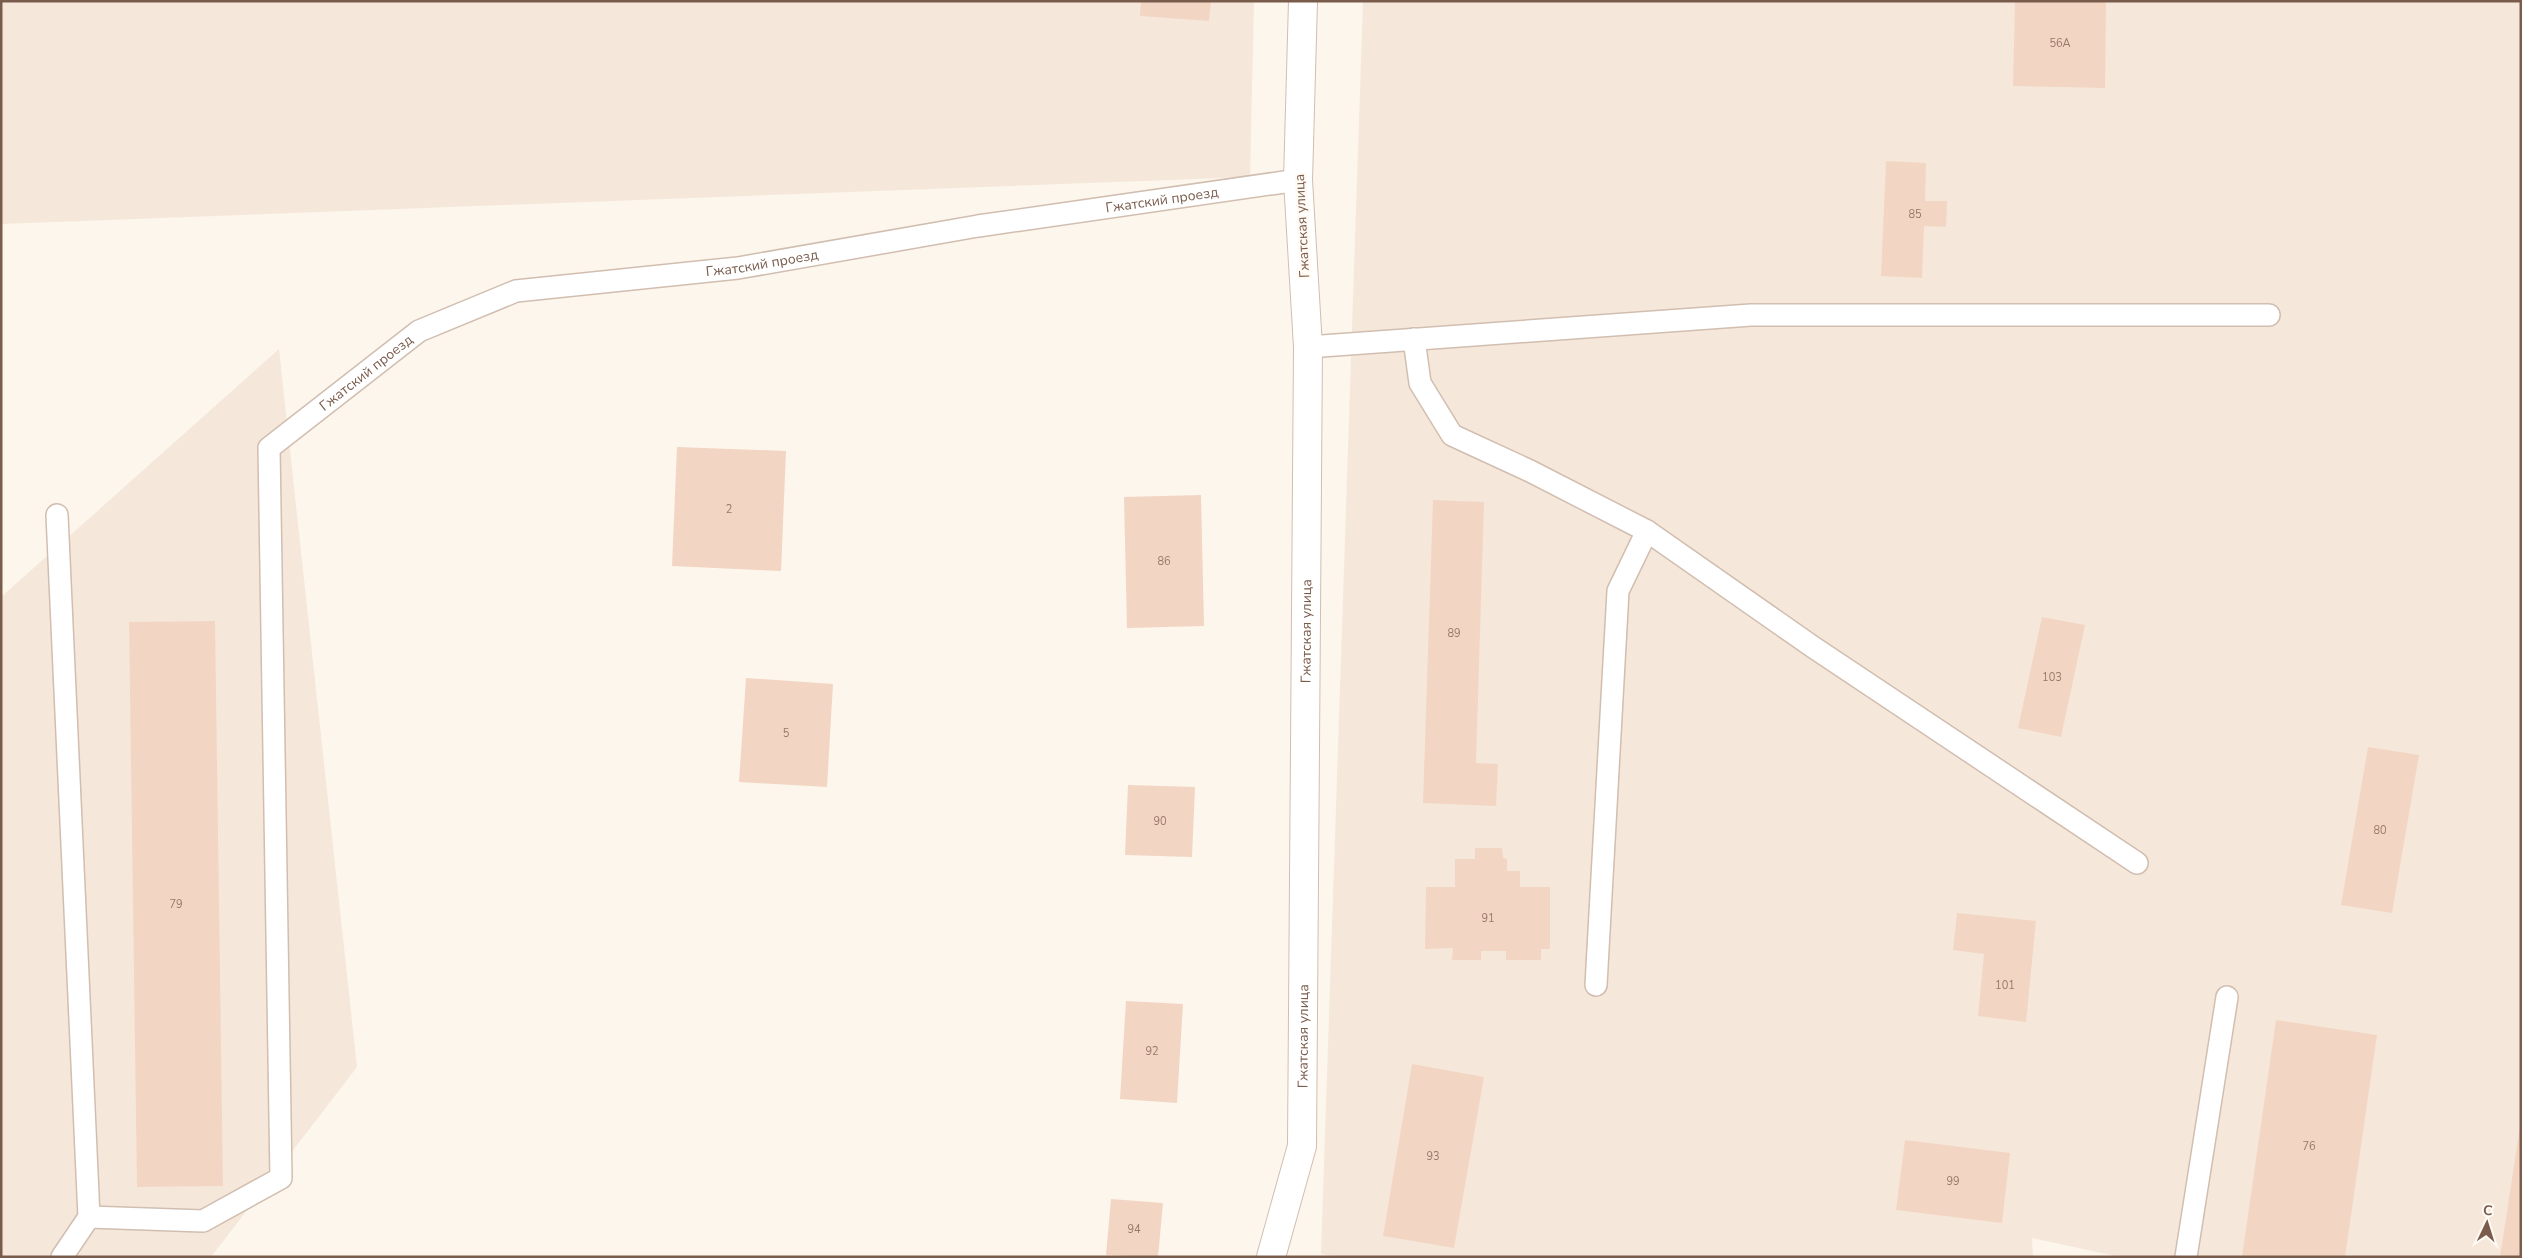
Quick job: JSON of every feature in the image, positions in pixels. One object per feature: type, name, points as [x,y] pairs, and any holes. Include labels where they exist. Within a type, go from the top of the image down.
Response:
[{"type":"street","name":"Гжатская улица","points":[[1270,1257],[1302,1146],[1308,347],[1298,180],[1303,1]]},
{"type":"lane","name":"Гжатский проезд","points":[[89,1217],[203,1221],[281,1178],[268,448],[419,331],[516,291],[738,268],[978,226],[1298,180]]},
{"type":"lane","points":[[1308,347],[1751,315],[2269,315]]},
{"type":"lane","points":[[1414,339],[1420,383],[1452,435],[1530,471],[1648,531],[1821,653],[2137,863]]},
{"type":"lane","points":[[57,515],[89,1217],[62,1257]]},
{"type":"lane","points":[[1596,985],[1618,591],[1648,531]]},
{"type":"lane","points":[[2186,1257],[2227,997]]},
{"type":"shaded area","points":[[1,1],[1254,1],[1250,177],[1,224]]},
{"type":"shaded area","points":[[1363,1],[2521,1],[2521,1257],[2120,1257],[2032,1238],[2033,1257],[1338,1257],[1321,1254]]},
{"type":"shaded area","points":[[279,349],[357,1067],[211,1257],[1,1257],[1,597]]},
{"type":"building","points":[[1141,1],[1211,1],[1209,21],[1140,16]]},
{"type":"building","points":[[2015,1],[2106,1],[2105,88],[2013,86]]},
{"type":"building","points":[[1886,161],[1926,163],[1925,201],[1947,201],[1946,227],[1924,226],[1922,278],[1881,276]]},
{"type":"building","points":[[677,447],[786,451],[781,571],[672,566]]},
{"type":"building","points":[[1201,495],[1204,626],[1127,628],[1124,497]]},
{"type":"building","points":[[1433,500],[1484,502],[1476,763],[1498,764],[1496,806],[1423,803]]},
{"type":"building","points":[[2042,617],[2085,625],[2061,737],[2018,728]]},
{"type":"building","points":[[215,621],[223,1186],[137,1187],[129,622]]},
{"type":"building","points":[[746,678],[833,684],[827,787],[739,782]]},
{"type":"building","points":[[2368,747],[2419,755],[2392,913],[2341,905]]},
{"type":"building","points":[[1128,785],[1195,787],[1192,857],[1125,855]]},
{"type":"building","points":[[1475,848],[1502,848],[1503,858],[1507,859],[1507,871],[1520,871],[1520,887],[1550,887],[1550,949],[1541,949],[1541,960],[1506,960],[1506,951],[1481,951],[1481,960],[1452,960],[1453,948],[1425,949],[1426,887],[1455,887],[1455,859],[1475,859]]},
{"type":"building","points":[[1957,913],[2036,921],[2026,1022],[1978,1016],[1984,954],[1953,950]]},
{"type":"building","points":[[1126,1001],[1183,1004],[1177,1103],[1120,1099]]},
{"type":"building","points":[[2276,1020],[2377,1035],[2345,1257],[2242,1257]]},
{"type":"building","points":[[1412,1064],[1484,1077],[1454,1248],[1383,1236]]},
{"type":"building","points":[[2520,1127],[2521,1257],[2500,1257]]},
{"type":"building","points":[[1905,1140],[2010,1153],[2002,1223],[1896,1210]]},
{"type":"building","points":[[1111,1199],[1163,1203],[1158,1257],[1106,1255]]}]
